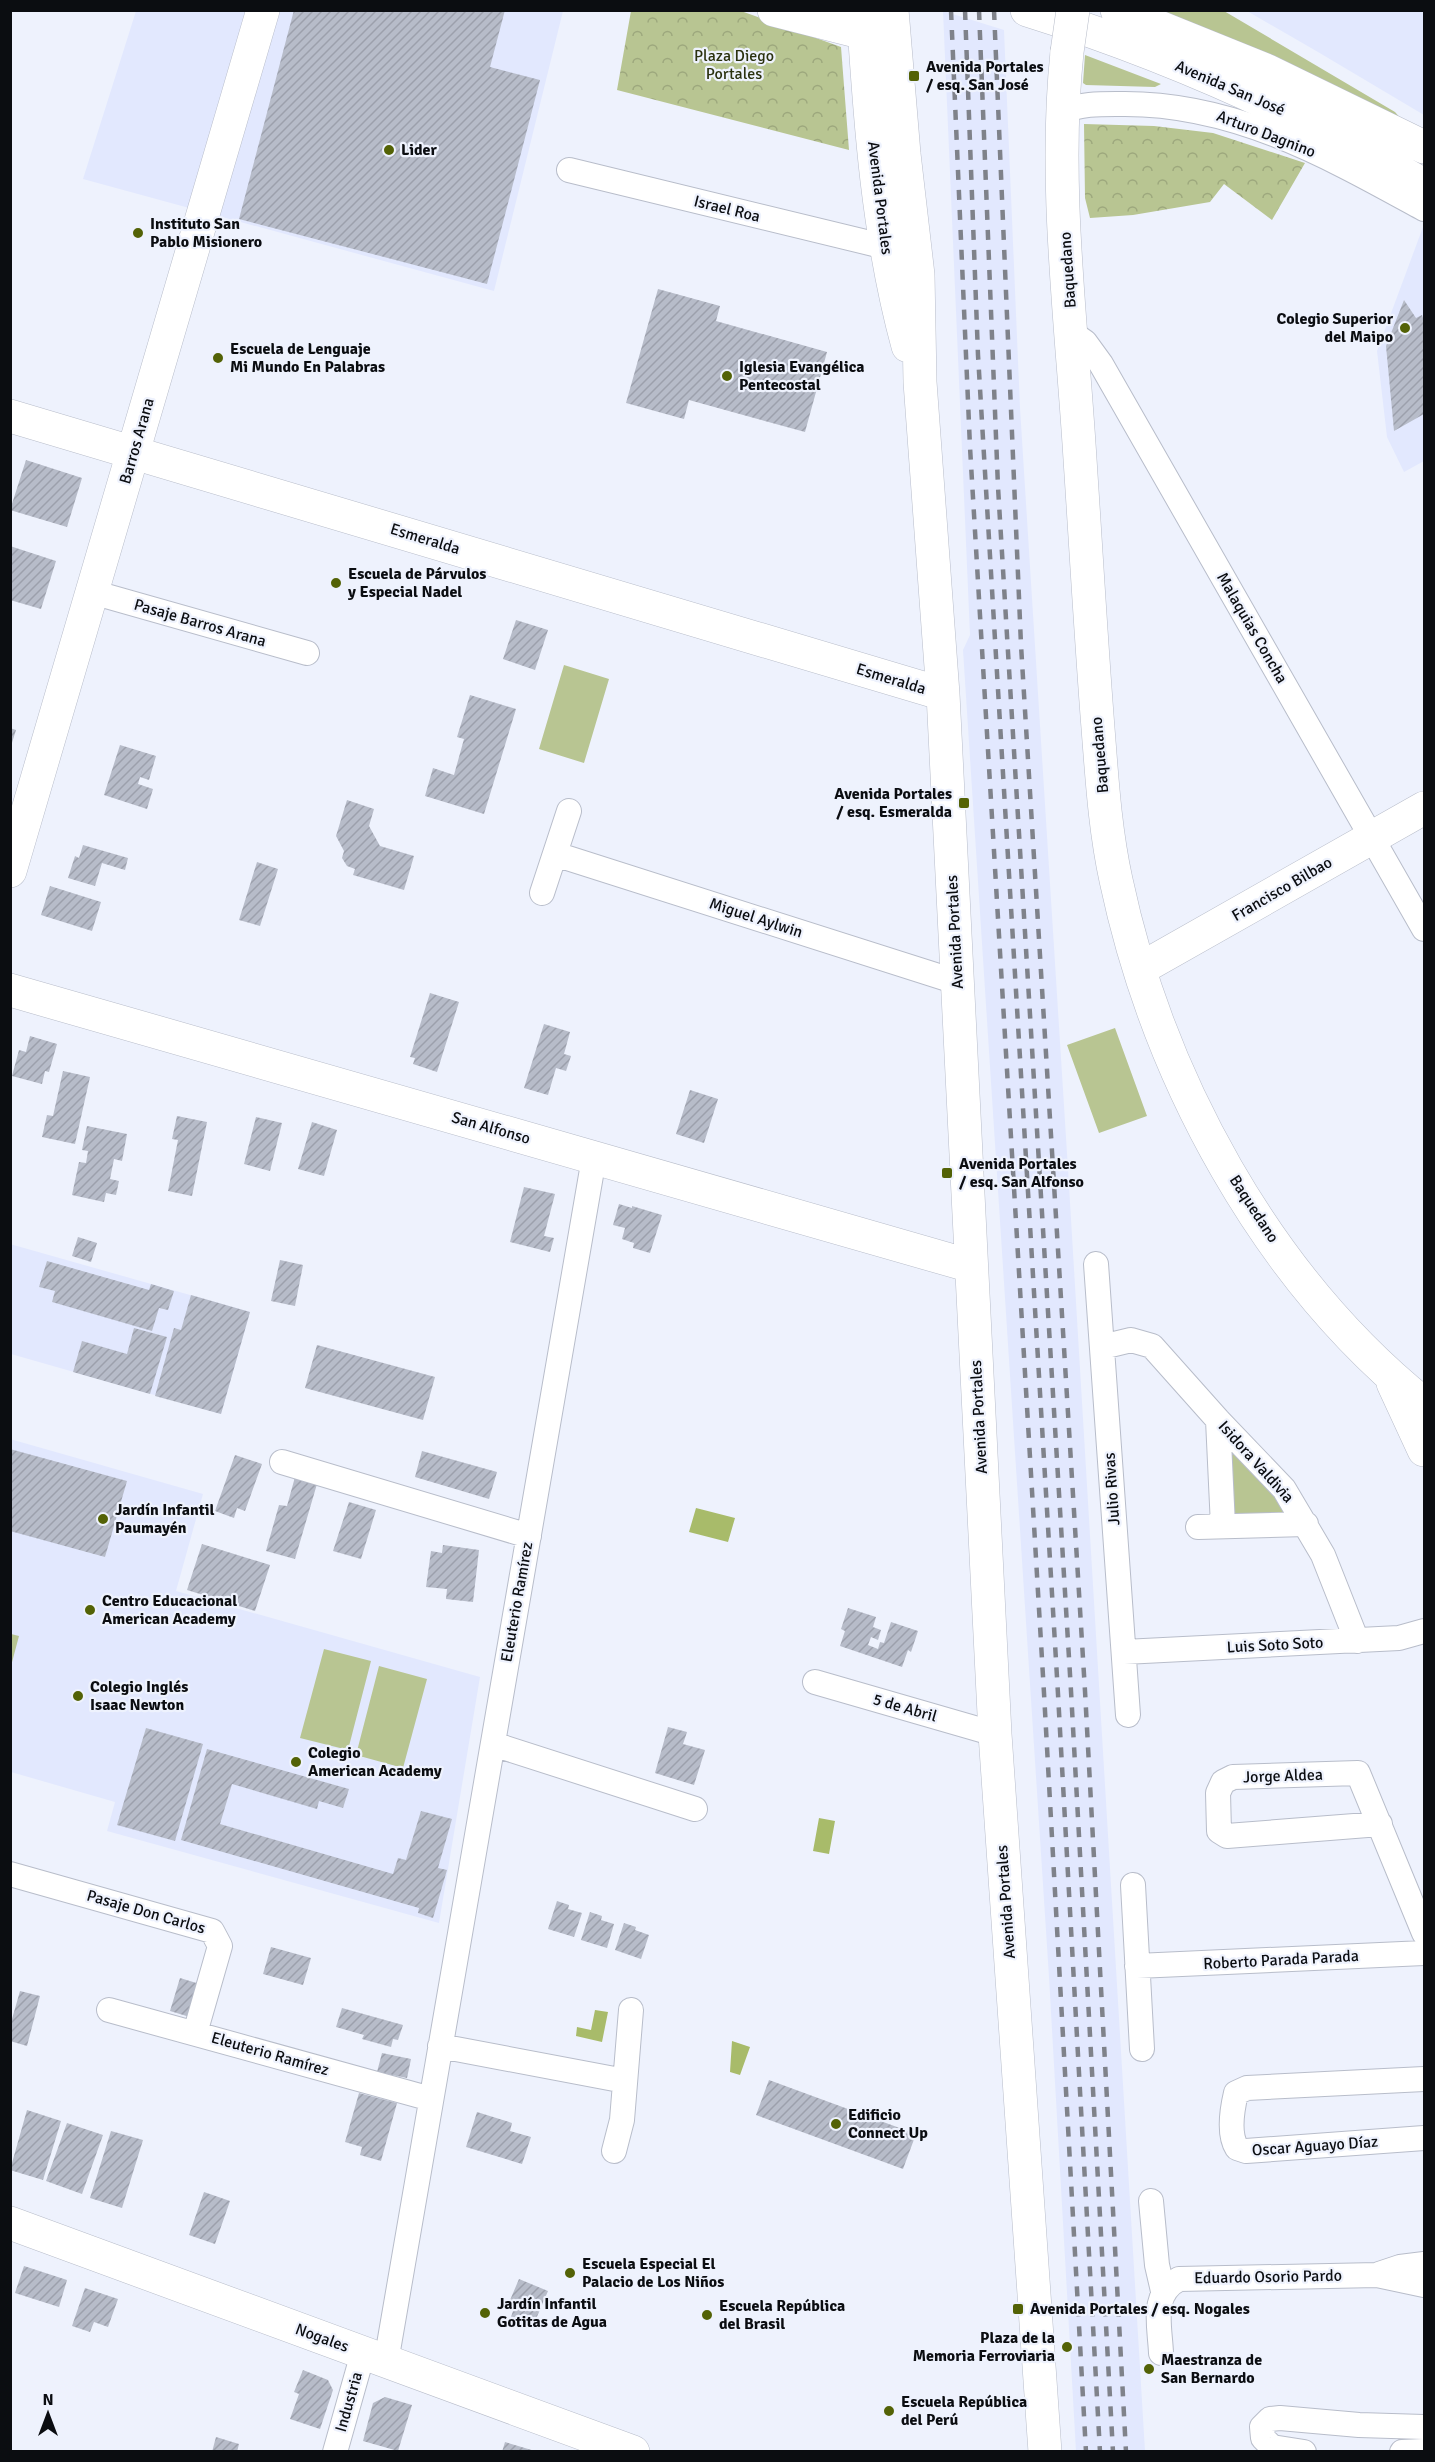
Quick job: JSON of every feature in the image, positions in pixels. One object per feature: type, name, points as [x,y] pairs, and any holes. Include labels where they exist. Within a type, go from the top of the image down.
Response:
[{"type":"main road","name":"Barros Arana","points":[[10,871],[263,10]]},
{"type":"main road","points":[[774,10],[863,22]]},
{"type":"main road","name":"Avenida Portales","points":[[892,10],[903,143],[918,275],[920,382],[943,694],[995,1734],[1045,2451]]},
{"type":"main road","name":"Avenida San José","points":[[1027,10],[1110,39],[1237,90],[1350,144],[1425,185]]},
{"type":"main road","name":"Baquedano","points":[[1073,10],[1066,52],[1062,112],[1066,244],[1104,806],[1116,880],[1140,969],[1170,1057],[1196,1110],[1238,1184],[1286,1258],[1310,1290],[1366,1353],[1425,1404]]},
{"type":"main road","name":"Avenida San José","points":[[1117,10],[1268,71],[1425,147]]},
{"type":"main road","name":"Avenida Portales","points":[[863,22],[869,107],[886,246],[898,308],[920,382]]},
{"type":"main road","name":"Esmeralda","points":[[10,416],[943,694]]},
{"type":"main road","name":"Francisco Bilbao","points":[[1140,969],[1425,808]]},
{"type":"main road","name":"San Alfonso","points":[[10,990],[971,1266]]},
{"type":"main road","points":[[1390,1376],[1425,1450]]},
{"type":"main road","name":"Nogales","points":[[10,2223],[633,2451]]},
{"type":"street","name":"Arturo Dagnino","points":[[1062,112],[1078,106],[1134,104],[1220,115],[1270,132],[1319,154],[1425,209]]},
{"type":"street","name":"Israel Roa","points":[[568,170],[886,246]]},
{"type":"street","name":"Malaquias Concha","points":[[1072,333],[1085,342],[1101,364],[1425,929]]},
{"type":"street","name":"Pasaje Barros Arana","points":[[92,592],[307,653]]},
{"type":"street","points":[[542,893],[569,812]]},
{"type":"street","name":"Miguel Aylwin","points":[[555,854],[957,982]]},
{"type":"street","name":"Eleuterio Ramírez","points":[[375,2357],[431,2099],[594,1158]]},
{"type":"street","name":"Julio Rivas","points":[[1096,1264],[1128,1714]]},
{"type":"street","name":"Isidora Valdivia","points":[[1102,1347],[1131,1340],[1152,1346],[1284,1490],[1323,1555],[1357,1641]]},
{"type":"street","points":[[1218,1419],[1223,1526]]},
{"type":"street","points":[[282,1462],[529,1536]]},
{"type":"street","points":[[1198,1527],[1306,1524]]},
{"type":"street","name":"Luis Soto Soto","points":[[1124,1652],[1399,1638],[1425,1630]]},
{"type":"street","name":"5 de Abril","points":[[815,1682],[995,1734]]},
{"type":"street","points":[[493,1744],[695,1809]]},
{"type":"street","name":"Jorge Aldea","points":[[1380,1824],[1227,1836],[1219,1830],[1218,1793],[1222,1782],[1233,1778],[1358,1773],[1380,1824],[1425,1933]]},
{"type":"street","name":"Pasaje Don Carlos","points":[[10,1874],[212,1931],[220,1946],[195,2033]]},
{"type":"street","points":[[1133,1885],[1142,2049]]},
{"type":"street","name":"Roberto Parada Parada","points":[[1137,1966],[1425,1953]]},
{"type":"street","name":"Eleuterio Ramírez","points":[[109,2010],[431,2099]]},
{"type":"street","points":[[614,2151],[622,2120],[631,2010]]},
{"type":"street","points":[[440,2046],[625,2081]]},
{"type":"street","name":"Oscar Aguayo Díaz","points":[[1425,2079],[1247,2088],[1236,2093],[1233,2107],[1232,2141],[1237,2148],[1246,2151],[1425,2138]]},
{"type":"street","points":[[1151,2201],[1157,2265],[1163,2291],[1158,2309],[1161,2353]]},
{"type":"street","name":"Eduardo Osorio Pardo","points":[[1377,2275],[1400,2267],[1425,2264]]},
{"type":"street","name":"Eduardo Osorio Pardo","points":[[1163,2291],[1179,2279],[1377,2275],[1425,2285]]},
{"type":"street","name":"Industria","points":[[335,2451],[375,2357]]},
{"type":"street","points":[[1304,2451],[1272,2447],[1263,2438],[1262,2427],[1270,2419],[1280,2418],[1425,2427]]},
{"type":"street","points":[[1402,2451],[1425,2451]]},
{"type":"shaded area","name":"Lider","points":[[136,11],[563,11],[494,291],[83,179]]},
{"type":"shaded area","points":[[943,11],[1004,30],[1020,408],[1145,2451],[1076,2451],[1049,1977],[963,650],[970,635]]},
{"type":"shaded area","points":[[1247,11],[1424,11],[1424,115],[1318,52]]},
{"type":"shaded area","name":"Colegio Superior del Maipo","points":[[1423,227],[1424,461],[1404,472],[1387,437],[1377,351]]},
{"type":"shaded area","points":[[10,1244],[250,1312],[221,1414],[11,1354]]},
{"type":"shaded area","name":"Colegio American Academy","points":[[10,1439],[203,1494],[176,1591],[480,1677],[439,1923],[107,1831],[115,1802],[11,1772]]},
{"type":"shaded area","points":[[696,1508],[735,1518],[728,1542],[689,1532]]},
{"type":"shaded area","points":[[819,1818],[835,1821],[829,1854],[813,1851]]},
{"type":"shaded area","points":[[595,2010],[608,2012],[602,2042],[576,2036],[577,2027],[591,2030]]},
{"type":"shaded area","points":[[732,2041],[750,2047],[740,2075],[730,2072]]},
{"type":"green space","name":"Plaza Diego Portales","points":[[631,11],[741,11],[841,47],[849,150],[617,90]]},
{"type":"green space","points":[[1154,11],[1224,11],[1395,112],[1402,120]]},
{"type":"green space","points":[[1085,55],[1161,84],[1155,87],[1086,85],[1083,83]]},
{"type":"green space","points":[[1084,124],[1154,126],[1213,133],[1305,163],[1272,220],[1224,184],[1210,202],[1133,215],[1090,218],[1085,198]]},
{"type":"green space","points":[[564,665],[609,679],[584,763],[539,749]]},
{"type":"green space","points":[[1115,1028],[1147,1116],[1099,1133],[1067,1045]]},
{"type":"green space","points":[[1223,1434],[1296,1517],[1229,1520]]},
{"type":"green space","points":[[10,1634],[19,1636],[11,1666]]},
{"type":"green space","points":[[324,1649],[371,1661],[348,1750],[300,1738]]},
{"type":"green space","points":[[379,1666],[427,1679],[403,1768],[356,1755]]},
{"type":"building","name":"Lider","points":[[294,10],[505,10],[490,67],[540,80],[487,284],[239,219]]},
{"type":"building","name":"Iglesia Evangélica Pentecostal","points":[[658,289],[720,306],[716,321],[827,352],[805,432],[689,400],[684,419],[626,403]]},
{"type":"building","points":[[1404,300],[1416,318],[1422,315],[1424,321],[1424,414],[1394,431],[1386,346]]},
{"type":"building","points":[[26,460],[82,478],[67,527],[10,510]]},
{"type":"building","points":[[10,546],[56,561],[41,609],[10,600]]},
{"type":"building","points":[[516,620],[548,630],[535,670],[503,659]]},
{"type":"building","points":[[470,695],[516,709],[484,814],[425,796],[433,768],[454,775],[464,739],[457,737]]},
{"type":"building","points":[[10,728],[16,730],[11,746],[10,746]]},
{"type":"building","points":[[120,745],[156,756],[149,780],[140,777],[138,784],[153,789],[147,809],[104,795]]},
{"type":"building","points":[[347,800],[374,809],[369,826],[380,846],[414,856],[404,890],[353,875],[355,869],[347,866],[342,858],[344,851],[336,836]]},
{"type":"building","points":[[83,845],[128,858],[125,870],[102,863],[95,886],[68,878],[75,856],[79,858]]},
{"type":"building","points":[[257,862],[278,869],[260,926],[239,920]]},
{"type":"building","points":[[50,886],[101,902],[92,931],[41,915]]},
{"type":"building","points":[[430,993],[459,1002],[437,1072],[413,1064],[415,1058],[410,1057]]},
{"type":"building","points":[[544,1024],[570,1032],[564,1054],[571,1056],[566,1071],[556,1068],[548,1095],[524,1088]]},
{"type":"building","points":[[30,1036],[57,1044],[49,1072],[45,1071],[42,1084],[12,1076],[19,1050],[26,1052]]},
{"type":"building","points":[[63,1071],[90,1077],[75,1144],[42,1137],[47,1115],[53,1116]]},
{"type":"building","points":[[690,1090],[718,1099],[704,1143],[676,1134]]},
{"type":"building","points":[[177,1116],[207,1122],[192,1196],[168,1191],[178,1140],[172,1139]]},
{"type":"building","points":[[256,1117],[282,1123],[270,1171],[244,1164]]},
{"type":"building","points":[[312,1122],[337,1130],[324,1176],[298,1169]]},
{"type":"building","points":[[87,1126],[127,1134],[122,1161],[114,1159],[110,1179],[119,1181],[116,1195],[106,1193],[104,1202],[72,1195],[79,1162],[86,1163],[88,1151],[82,1150]]},
{"type":"building","points":[[524,1187],[555,1194],[544,1236],[554,1238],[550,1252],[510,1242]]},
{"type":"building","points":[[619,1204],[662,1215],[650,1253],[633,1248],[634,1243],[622,1239],[625,1228],[613,1225]]},
{"type":"building","points":[[78,1237],[97,1243],[91,1262],[72,1256]]},
{"type":"building","points":[[280,1260],[303,1265],[295,1306],[271,1301]]},
{"type":"building","points":[[47,1261],[149,1290],[151,1284],[174,1291],[168,1310],[159,1308],[152,1331],[52,1302],[55,1291],[39,1287]]},
{"type":"building","points":[[191,1295],[250,1312],[221,1414],[155,1396],[174,1328],[181,1330]]},
{"type":"building","points":[[134,1328],[167,1337],[150,1394],[73,1372],[82,1341],[127,1354]]},
{"type":"building","points":[[317,1345],[435,1377],[423,1420],[305,1388]]},
{"type":"building","points":[[10,1449],[127,1481],[105,1557],[10,1531]]},
{"type":"building","points":[[422,1451],[497,1472],[489,1499],[415,1477]]},
{"type":"building","points":[[235,1455],[262,1464],[245,1511],[237,1508],[234,1518],[215,1511]]},
{"type":"building","points":[[295,1477],[317,1484],[295,1559],[266,1551],[279,1505],[287,1506]]},
{"type":"building","points":[[349,1502],[376,1510],[361,1559],[333,1551]]},
{"type":"building","points":[[202,1544],[270,1565],[255,1611],[187,1590]]},
{"type":"building","points":[[443,1545],[479,1550],[473,1602],[446,1599],[447,1589],[426,1587],[431,1551],[442,1553]]},
{"type":"building","points":[[848,1608],[876,1617],[873,1627],[881,1630],[878,1640],[871,1637],[868,1645],[878,1649],[880,1642],[884,1643],[891,1622],[918,1631],[911,1652],[908,1650],[902,1667],[840,1646],[845,1631],[841,1629]]},
{"type":"building","points":[[668,1727],[687,1732],[683,1744],[705,1750],[694,1785],[655,1773]]},
{"type":"building","points":[[146,1728],[203,1744],[175,1841],[117,1825]]},
{"type":"building","points":[[207,1749],[349,1789],[343,1808],[319,1801],[317,1809],[232,1784],[220,1824],[393,1874],[398,1858],[406,1860],[421,1811],[452,1819],[438,1868],[447,1870],[433,1918],[418,1913],[419,1908],[181,1840]]},
{"type":"building","points":[[557,1901],[569,1905],[568,1909],[582,1913],[574,1937],[548,1929]]},
{"type":"building","points":[[590,1912],[602,1916],[601,1920],[614,1924],[607,1948],[581,1940]]},
{"type":"building","points":[[624,1923],[649,1935],[641,1959],[615,1950]]},
{"type":"building","points":[[271,1947],[311,1958],[303,1985],[263,1974]]},
{"type":"building","points":[[180,1978],[203,1985],[193,2018],[170,2011]]},
{"type":"building","points":[[20,1991],[40,1996],[27,2046],[10,2041],[10,2026]]},
{"type":"building","points":[[342,2008],[403,2025],[398,2040],[393,2039],[391,2047],[362,2039],[364,2035],[336,2027]]},
{"type":"building","points":[[382,2053],[411,2059],[407,2078],[377,2072]]},
{"type":"building","name":"Edificio Connect Up","points":[[769,2080],[916,2134],[903,2169],[756,2115]]},
{"type":"building","points":[[359,2093],[397,2103],[381,2161],[360,2155],[362,2147],[345,2142]]},
{"type":"building","points":[[27,2110],[61,2121],[43,2180],[10,2170]]},
{"type":"building","points":[[477,2112],[512,2123],[510,2131],[531,2137],[522,2164],[466,2147]]},
{"type":"building","points":[[67,2123],[103,2135],[82,2194],[46,2181]]},
{"type":"building","points":[[111,2131],[143,2140],[122,2208],[90,2198]]},
{"type":"building","points":[[204,2192],[230,2201],[215,2244],[189,2235]]},
{"type":"building","points":[[24,2266],[67,2280],[59,2307],[15,2293]]},
{"type":"building","points":[[519,2279],[548,2291],[533,2326],[511,2317],[514,2308],[508,2305]]},
{"type":"building","points":[[85,2288],[118,2299],[108,2327],[94,2322],[90,2332],[72,2326]]},
{"type":"building","points":[[303,2370],[328,2380],[333,2390],[320,2429],[290,2419],[299,2394],[294,2392]]},
{"type":"building","points":[[385,2397],[412,2405],[398,2451],[363,2441],[373,2403]]},
{"type":"building","points":[[216,2437],[239,2444],[237,2452],[212,2452]]},
{"type":"building","points":[[505,2442],[535,2451],[535,2452],[502,2452]]},
{"type":"railway","points":[[951,10],[970,447],[1044,1693],[1086,2452]]},
{"type":"railway","points":[[965,10],[978,355],[1058,1694],[1100,2452]]},
{"type":"railway","points":[[979,10],[998,487],[1071,1691],[1113,2452]]},
{"type":"railway","points":[[994,10],[1021,645],[1085,1691],[1126,2452]]},
{"type":"place","name":"Avenida Portales / esq. San José","points":[[914,76]]},
{"type":"place","name":"Lider","points":[[389,150]]},
{"type":"place","name":"Instituto San Pablo Misionero","points":[[138,233]]},
{"type":"place","name":"Colegio Superior del Maipo","points":[[1405,328]]},
{"type":"place","name":"Escuela de Lenguaje Mi Mundo En Palabras","points":[[218,358]]},
{"type":"place","name":"Iglesia Evangélica Pentecostal","points":[[727,376]]},
{"type":"place","name":"Escuela de Párvulos y Especial Nadel","points":[[336,583]]},
{"type":"place","name":"Avenida Portales / esq. Esmeralda","points":[[964,803]]},
{"type":"place","name":"Avenida Portales / esq. San Alfonso","points":[[947,1173]]},
{"type":"place","name":"Jardín Infantil Paumayén","points":[[103,1519]]},
{"type":"place","name":"Centro Educacional American Academy","points":[[90,1610]]},
{"type":"place","name":"Colegio Inglés Isaac Newton","points":[[78,1696]]},
{"type":"place","name":"Colegio American Academy","points":[[296,1762]]},
{"type":"place","name":"Edificio Connect Up","points":[[836,2124]]},
{"type":"place","name":"Escuela Especial El Palacio de Los Niños","points":[[570,2273]]},
{"type":"place","name":"Avenida Portales / esq. Nogales","points":[[1018,2309]]},
{"type":"place","name":"Jardín Infantil Gotitas de Agua","points":[[485,2313]]},
{"type":"place","name":"Escuela República del Brasil","points":[[707,2315]]},
{"type":"place","name":"Plaza de la Memoria Ferroviaria","points":[[1067,2347]]},
{"type":"place","name":"Maestranza de San Bernardo","points":[[1149,2369]]},
{"type":"place","name":"Escuela República del Perú","points":[[889,2411]]}]
